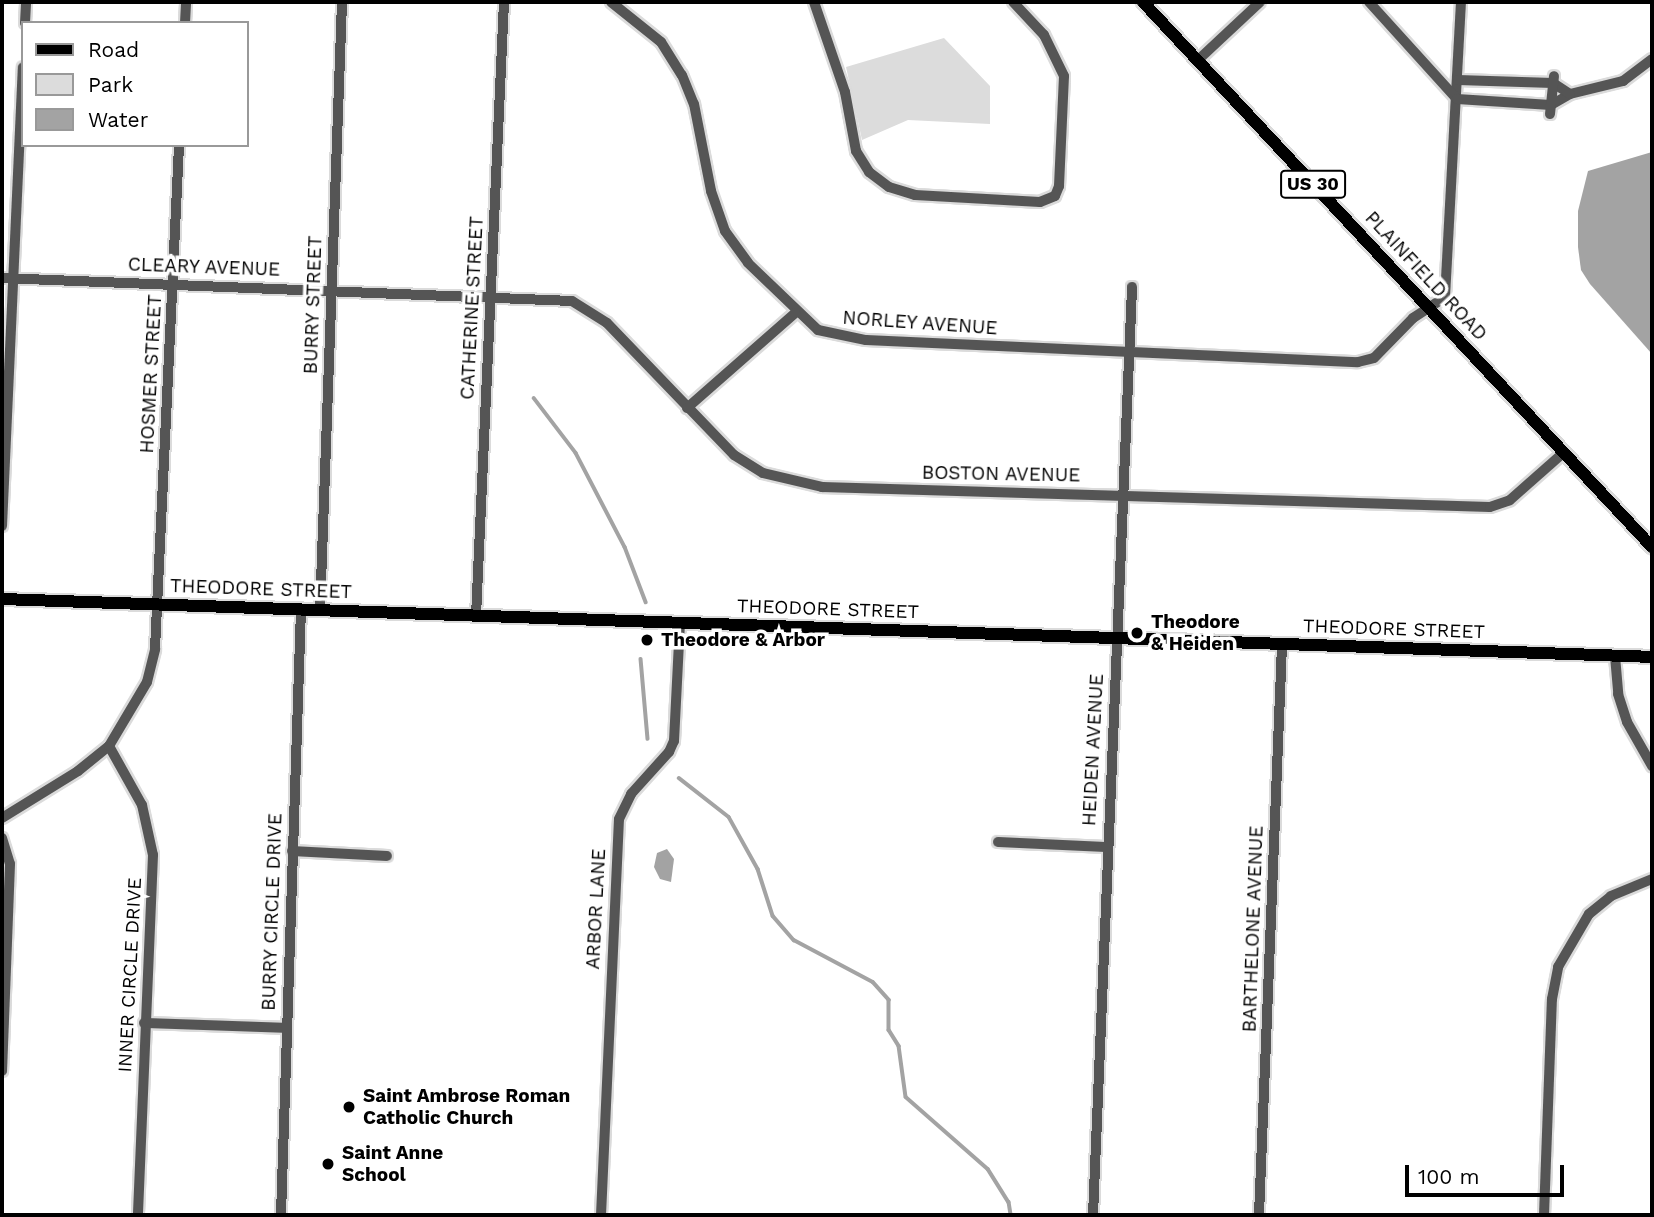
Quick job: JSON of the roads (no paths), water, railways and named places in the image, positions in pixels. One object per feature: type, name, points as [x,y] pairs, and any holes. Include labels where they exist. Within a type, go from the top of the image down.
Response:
[{"type":"main road","name":"PLAINFIELD ROAD","points":[[1143,2],[1430,307],[1562,454],[1652,547]]},
{"type":"main road","name":"THEODORE STREET","points":[[2,599],[1652,657]]},
{"type":"street","points":[[25,21],[26,2]]},
{"type":"street","points":[[185,21],[186,2]]},
{"type":"street","name":"BURRY STREET","points":[[320,611],[342,2]]},
{"type":"street","name":"CATHERINE STREET","points":[[476,616],[504,2]]},
{"type":"street","name":"NORLEY AVENUE","points":[[611,2],[661,42],[682,75],[694,104],[711,191],[725,231],[748,263],[796,313],[818,330],[841,338],[1129,353]]},
{"type":"street","points":[[814,2],[845,92],[856,151],[869,172],[888,187],[915,195],[1040,202],[1055,196],[1059,186],[1064,76],[1044,35],[1013,2]]},
{"type":"street","points":[[1197,61],[1260,2]]},
{"type":"street","points":[[1369,2],[1457,99],[1551,109],[1570,94],[1623,80],[1652,59]]},
{"type":"street","points":[[1129,353],[1366,361],[1445,297],[1449,282],[1461,2]]},
{"type":"street","points":[[1458,80],[1554,80],[1570,94]]},
{"type":"street","points":[[1551,109],[1554,80]]},
{"type":"street","points":[[2,526],[21,114]]},
{"type":"street","name":"HOSMER STREET","points":[[109,746],[146,682],[155,649],[179,147]]},
{"type":"street","name":"CLEARY AVENUE","points":[[2,278],[490,294]]},
{"type":"street","name":"HEIDEN AVENUE","points":[[1093,1215],[1106,847],[1132,287]]},
{"type":"street","name":"BOSTON AVENUE","points":[[490,294],[572,300],[590,309],[734,455],[763,473],[795,483],[1490,507],[1510,500],[1562,454]]},
{"type":"street","points":[[687,408],[796,313]]},
{"type":"street","name":"BURRY CIRCLE DRIVE","points":[[281,1215],[285,1028],[301,610]]},
{"type":"street","name":"ARBOR LANE","points":[[601,1215],[618,819],[631,794],[669,752],[674,741],[680,624]]},
{"type":"street","name":"BARTHELONE AVENUE","points":[[1259,1215],[1282,644]]},
{"type":"street","points":[[1615,656],[1618,694],[1627,722],[1652,766]]},
{"type":"street","points":[[2,818],[68,778],[109,746]]},
{"type":"street","name":"INNER CIRCLE DRIVE","points":[[109,746],[134,786],[151,838],[138,1215]]},
{"type":"street","points":[[2,838],[10,864],[2,1072]]},
{"type":"street","points":[[998,842],[1106,847]]},
{"type":"street","points":[[292,850],[387,856]]},
{"type":"street","points":[[1544,1215],[1552,999],[1558,967],[1589,914],[1611,896],[1652,879]]},
{"type":"street","points":[[144,1023],[285,1028]]},
{"type":"water","points":[[1652,152],[1652,354],[1590,284],[1581,270],[1578,211],[1588,171]]},
{"type":"water","points":[[667,849],[674,859],[671,882],[660,879],[654,867],[657,853]]},
{"type":"waterway","points":[[534,398],[576,453],[625,547],[646,602]]},
{"type":"waterway","points":[[641,659],[648,739]]},
{"type":"waterway","points":[[679,778],[729,817],[758,869],[773,916],[794,940],[873,982],[889,1000],[889,1030],[899,1046],[906,1097],[988,1169],[1009,1202],[1011,1215]]},
{"type":"place","name":"Theodore & Heiden","points":[[1137,633]]},
{"type":"place","name":"Theodore & Arbor","points":[[647,640]]},
{"type":"place","name":"Saint Ambrose Roman Catholic Church","points":[[349,1107]]},
{"type":"place","name":"Saint Anne School","points":[[328,1164]]}]
